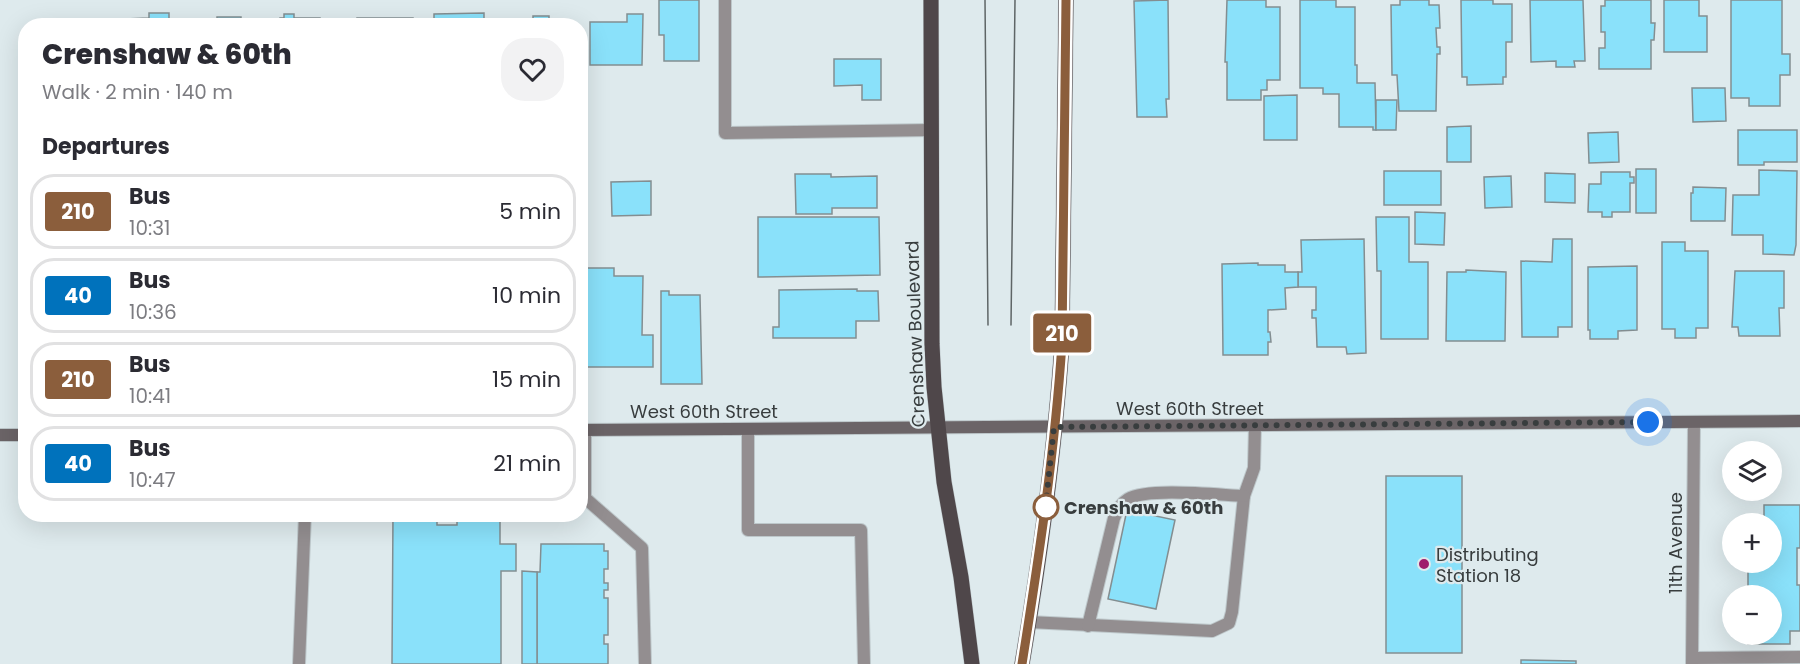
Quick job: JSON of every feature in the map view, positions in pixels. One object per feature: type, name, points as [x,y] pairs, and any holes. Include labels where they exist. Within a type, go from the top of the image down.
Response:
[{"type":"main road","name":"Crenshaw Boulevard","points":[[931,0],[932,344],[938,427],[948,514],[961,577],[972,664]]},
{"type":"main road","points":[[1022,664],[1049,482],[1060,389],[1066,0]]},
{"type":"street","points":[[725,0],[725,133],[931,130]]},
{"type":"street","name":"West 60th Street","points":[[588,430],[1800,421]]},
{"type":"street","name":"11th Avenue","points":[[1693,661],[1694,422]]},
{"type":"street","points":[[1029,622],[1212,631],[1229,623],[1244,496],[1254,468],[1255,425]]},
{"type":"street","points":[[748,429],[748,530],[861,530],[864,664]]},
{"type":"street","points":[[0,435],[18,435]]},
{"type":"street","points":[[1088,626],[1114,518],[1120,505],[1129,498],[1149,493],[1244,496]]},
{"type":"street","points":[[588,501],[642,548],[645,664]]},
{"type":"street","points":[[299,664],[306,522]]},
{"type":"street","points":[[1693,661],[1800,657]]},
{"type":"building","points":[[659,0],[699,0],[699,61],[664,61],[664,35],[659,35]]},
{"type":"building","points":[[1168,0],[1169,99],[1166,99],[1167,117],[1137,117],[1134,1]]},
{"type":"building","points":[[1227,0],[1266,0],[1266,7],[1280,7],[1280,80],[1267,80],[1267,90],[1261,90],[1261,100],[1227,100],[1227,62],[1225,62]]},
{"type":"building","points":[[1300,0],[1336,0],[1336,7],[1355,7],[1357,83],[1375,83],[1376,130],[1373,130],[1373,127],[1339,127],[1339,94],[1323,94],[1323,88],[1300,88]]},
{"type":"building","points":[[1400,0],[1429,0],[1429,5],[1439,5],[1440,28],[1436,28],[1437,47],[1440,47],[1440,54],[1437,54],[1436,111],[1399,111],[1397,75],[1392,75],[1391,5],[1400,5]]},
{"type":"building","points":[[1461,0],[1493,0],[1493,4],[1512,4],[1512,42],[1506,42],[1506,77],[1503,77],[1503,84],[1467,85],[1467,77],[1462,77]]},
{"type":"building","points":[[1530,0],[1583,0],[1585,61],[1574,61],[1575,67],[1556,67],[1556,61],[1531,62]]},
{"type":"building","points":[[1605,0],[1651,0],[1651,23],[1655,23],[1654,40],[1651,40],[1651,69],[1599,69],[1599,48],[1605,48],[1605,32],[1601,32],[1601,6],[1605,6]]},
{"type":"building","points":[[1664,0],[1699,0],[1699,16],[1707,16],[1707,52],[1664,52]]},
{"type":"building","points":[[1731,0],[1782,0],[1782,54],[1790,54],[1790,75],[1780,75],[1780,106],[1749,106],[1749,98],[1731,98]]},
{"type":"building","points":[[149,13],[169,13],[169,18],[149,18]]},
{"type":"building","points":[[484,13],[484,18],[434,18],[434,14]]},
{"type":"building","points":[[284,14],[294,14],[294,18],[284,18]]},
{"type":"building","points":[[627,14],[643,14],[642,65],[590,65],[590,22],[627,22]]},
{"type":"building","points":[[533,16],[549,16],[549,18],[533,18]]},
{"type":"building","points":[[217,17],[241,17],[241,18]]},
{"type":"building","points":[[834,59],[881,59],[881,100],[862,100],[862,85],[834,86]]},
{"type":"building","points":[[1692,88],[1725,88],[1726,121],[1693,122]]},
{"type":"building","points":[[1297,95],[1297,140],[1264,140],[1264,96]]},
{"type":"building","points":[[1376,100],[1397,100],[1396,130],[1376,130]]},
{"type":"building","points":[[1471,126],[1471,162],[1447,162],[1447,127]]},
{"type":"building","points":[[1738,130],[1797,130],[1797,162],[1738,165]]},
{"type":"building","points":[[1618,132],[1619,162],[1589,163],[1588,133]]},
{"type":"building","points":[[1636,169],[1656,169],[1656,213],[1636,213]]},
{"type":"building","points":[[1759,170],[1797,171],[1794,255],[1763,254],[1763,235],[1732,235],[1733,195],[1759,195]]},
{"type":"building","points":[[1384,171],[1441,171],[1441,205],[1384,205]]},
{"type":"building","points":[[1601,172],[1630,172],[1630,177],[1634,177],[1634,183],[1630,183],[1630,212],[1612,212],[1612,217],[1602,217],[1602,212],[1588,212],[1589,184],[1601,184]]},
{"type":"building","points":[[1545,173],[1575,174],[1575,203],[1545,202]]},
{"type":"building","points":[[795,174],[831,174],[831,177],[877,176],[877,208],[832,208],[832,214],[796,214]]},
{"type":"building","points":[[1511,176],[1512,207],[1485,208],[1484,177]]},
{"type":"building","points":[[651,181],[651,215],[612,216],[611,182]]},
{"type":"building","points":[[1693,187],[1726,188],[1725,221],[1691,221]]},
{"type":"building","points":[[1415,212],[1445,213],[1444,245],[1415,244]]},
{"type":"building","points":[[758,217],[879,217],[880,275],[758,277]]},
{"type":"building","points":[[1376,217],[1409,217],[1409,262],[1428,262],[1428,339],[1381,339],[1381,271],[1377,271]]},
{"type":"building","points":[[1364,239],[1366,353],[1347,354],[1346,347],[1317,347],[1316,318],[1312,318],[1312,310],[1316,310],[1316,287],[1298,287],[1298,272],[1302,272],[1301,240]]},
{"type":"building","points":[[1553,239],[1572,239],[1572,327],[1558,327],[1558,337],[1522,337],[1521,261],[1552,262]]},
{"type":"building","points":[[1662,242],[1685,242],[1685,251],[1708,251],[1708,328],[1696,328],[1696,338],[1675,338],[1675,329],[1662,329]]},
{"type":"building","points":[[1258,263],[1258,265],[1285,265],[1285,272],[1298,272],[1298,287],[1285,288],[1286,309],[1268,310],[1268,332],[1270,332],[1271,342],[1268,342],[1268,355],[1223,355],[1222,264]]},
{"type":"building","points":[[1637,266],[1637,330],[1618,331],[1618,339],[1590,339],[1588,267]]},
{"type":"building","points":[[588,268],[614,268],[614,276],[643,276],[642,335],[653,335],[653,367],[588,367]]},
{"type":"building","points":[[1466,270],[1506,272],[1505,341],[1446,341],[1447,272],[1466,272]]},
{"type":"building","points":[[1735,271],[1784,271],[1784,308],[1779,308],[1780,336],[1739,336],[1738,327],[1732,327]]},
{"type":"building","points":[[857,289],[857,291],[878,291],[879,321],[856,321],[856,338],[773,338],[773,327],[779,327],[779,290]]},
{"type":"building","points":[[661,291],[669,291],[669,295],[700,295],[702,384],[661,384]]},
{"type":"building","name":"Distributing Station 18","points":[[1386,476],[1462,476],[1462,653],[1386,653]]},
{"type":"building","points":[[1764,505],[1800,505],[1797,585],[1800,585],[1800,631],[1790,631],[1790,644],[1782,644],[1782,585],[1748,585],[1748,573],[1782,573],[1782,513],[1764,513]]},
{"type":"building","points":[[1127,510],[1175,520],[1156,609],[1108,599]]},
{"type":"building","points":[[393,522],[437,522],[437,525],[457,525],[457,522],[500,522],[500,544],[516,544],[516,571],[501,571],[501,664],[392,664]]},
{"type":"building","points":[[541,544],[604,544],[604,551],[608,551],[608,569],[604,569],[604,583],[608,583],[608,590],[604,590],[604,598],[608,598],[608,635],[604,635],[604,644],[608,644],[608,664],[537,664],[537,572],[540,572]]},
{"type":"building","points":[[522,571],[537,572],[537,664],[522,664]]},
{"type":"building","points":[[1521,660],[1576,661],[1576,664],[1521,664]]},
{"type":"tram line","points":[[985,0],[988,325]]},
{"type":"tram line","points":[[1011,325],[1015,0]]},
{"type":"bus line","name":"210","points":[[1022,664],[1038,564],[1060,389],[1066,0]]},
{"type":"place","name":"Crenshaw & 60th","points":[[1046,507]]},
{"type":"place","name":"Distributing Station 18","points":[[1424,564]]},
{"type":"route","points":[[1046,507],[1045,512],[1054,427],[1648,422]]}]
